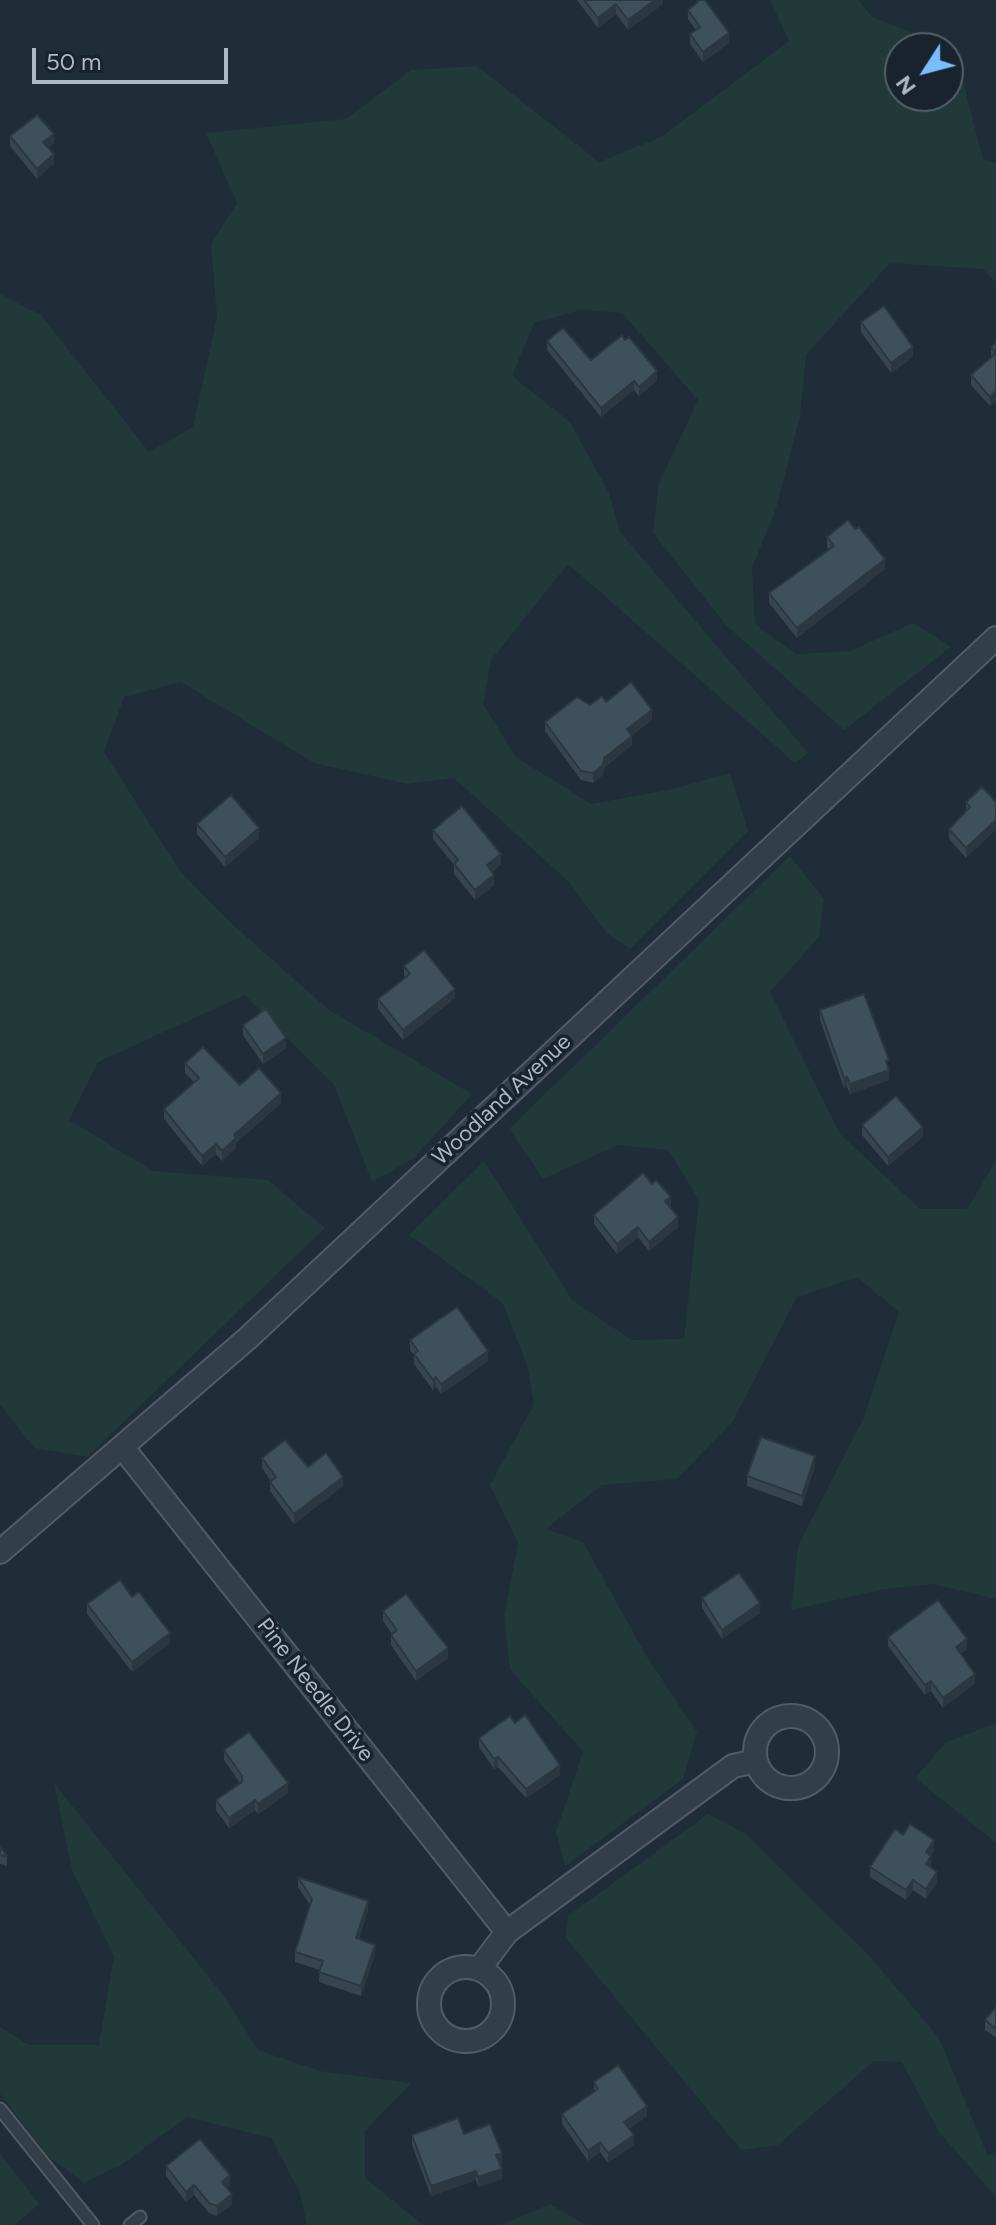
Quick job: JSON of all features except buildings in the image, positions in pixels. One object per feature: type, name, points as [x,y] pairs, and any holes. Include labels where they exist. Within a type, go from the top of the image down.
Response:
[{"type":"street","name":"Woodland Avenue","points":[[0,1552],[248,1338],[996,638]]},
{"type":"street","name":"Pine Needle Drive","points":[[123,1448],[507,1932]]},
{"type":"street","points":[[479,1969],[507,1932],[733,1766],[756,1761]]},
{"type":"lane","points":[[0,2109],[93,2225]]},
{"type":"lane","points":[[130,2225],[140,2217]]},
{"type":"green space","points":[[770,0],[858,0],[872,17],[910,32],[884,32],[884,112],[964,112],[964,86],[983,159],[996,164],[996,282],[983,269],[890,263],[806,355],[800,416],[776,509],[752,568],[755,624],[796,654],[850,651],[913,623],[951,647],[844,730],[726,625],[653,533],[659,483],[698,400],[622,313],[580,310],[534,323],[512,376],[570,422],[609,493],[620,532],[808,753],[795,763],[568,564],[491,660],[483,704],[516,757],[591,804],[673,789],[730,773],[748,831],[630,949],[606,932],[568,881],[454,778],[408,784],[314,763],[181,682],[124,697],[104,752],[180,871],[231,923],[329,1010],[472,1094],[414,1158],[372,1182],[334,1085],[245,995],[98,1062],[69,1120],[153,1171],[268,1180],[325,1228],[87,1457],[34,1448],[0,1404],[0,294],[41,315],[149,452],[193,427],[217,317],[211,244],[237,203],[206,133],[346,119],[411,70],[477,66],[599,162],[661,137],[789,41]]},
{"type":"green space","points":[[790,856],[824,899],[819,937],[770,992],[840,1134],[920,1209],[967,1209],[996,1161],[996,1599],[933,1584],[885,1589],[791,1610],[798,1546],[864,1417],[899,1312],[857,1277],[797,1297],[733,1421],[677,1479],[602,1485],[546,1529],[583,1542],[646,1655],[697,1732],[683,1779],[565,1866],[556,1832],[583,1752],[510,1669],[504,1617],[518,1543],[490,1485],[534,1404],[527,1365],[503,1303],[409,1235],[484,1161],[572,1300],[632,1340],[684,1339],[699,1200],[668,1150],[618,1145],[543,1179],[509,1129]]},
{"type":"green space","points":[[996,1723],[996,1843],[915,1778],[945,1743]]},
{"type":"green space","points":[[54,1783],[223,1995],[258,2050],[320,2071],[411,2083],[365,2131],[365,2178],[423,2225],[307,2225],[300,2193],[271,2138],[187,2117],[121,2165],[84,2183],[48,2156],[0,2094],[0,2027],[29,2045],[99,2045],[114,1956],[72,1870]]},
{"type":"green space","points":[[708,1814],[745,1833],[871,1958],[939,2038],[987,2154],[996,2155],[996,2197],[939,2132],[902,2062],[874,2061],[778,2145],[741,2150],[565,1937],[568,1916]]},
{"type":"green space","points":[[0,2153],[39,2204],[14,2225],[0,2225]]},
{"type":"green space","points":[[550,2204],[586,2225],[501,2225]]}]
